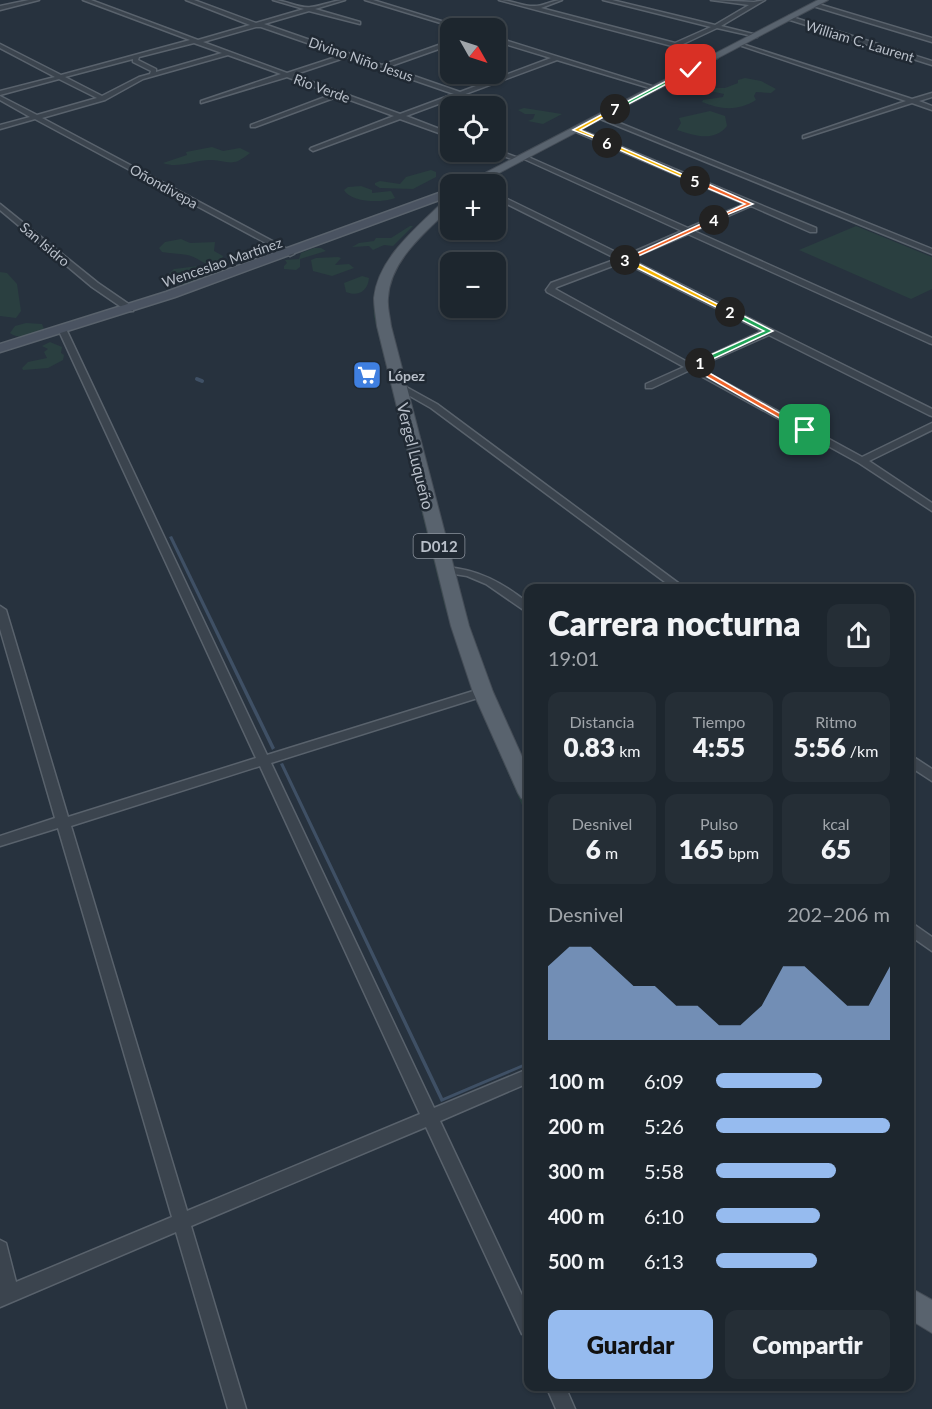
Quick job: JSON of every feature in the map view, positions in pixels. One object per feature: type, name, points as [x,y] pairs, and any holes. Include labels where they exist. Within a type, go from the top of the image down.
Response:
[{"type":"main road","points":[[491,174],[820,2]]},
{"type":"main road","name":"Wenceslao Martínez","points":[[0,348],[63,331],[290,254],[440,196]]},
{"type":"main road","name":"Vergel Luqueño","points":[[440,211],[401,252],[386,278],[381,301],[383,317],[444,570],[460,626],[483,692],[524,784]]},
{"type":"main road","points":[[914,1305],[932,1318]]},
{"type":"street","points":[[0,9],[36,0]]},
{"type":"street","name":"Rio Verde","points":[[86,0],[440,131]]},
{"type":"street","points":[[192,1],[202,0]]},
{"type":"street","points":[[276,0],[358,23]]},
{"type":"street","points":[[0,93],[260,25],[342,0]]},
{"type":"street","points":[[368,0],[440,22]]},
{"type":"street","points":[[502,0],[717,56]]},
{"type":"street","points":[[536,8],[559,0]]},
{"type":"street","points":[[606,0],[754,36]]},
{"type":"street","points":[[714,0],[755,4]]},
{"type":"street","points":[[676,45],[715,27],[762,0]]},
{"type":"street","name":"Divino Niño Jesus","points":[[192,1],[460,94]]},
{"type":"street","points":[[820,2],[932,40]]},
{"type":"street","name":"William C. Laurent","points":[[789,18],[932,63]]},
{"type":"street","points":[[506,42],[655,88]]},
{"type":"street","points":[[741,44],[932,108]]},
{"type":"street","points":[[0,46],[102,99]]},
{"type":"street","points":[[382,67],[440,47]]},
{"type":"street","points":[[0,127],[102,99],[129,84],[152,75],[227,53]]},
{"type":"street","points":[[203,102],[347,55]]},
{"type":"street","points":[[137,56],[135,61],[153,69],[152,75]]},
{"type":"street","points":[[312,149],[556,58]]},
{"type":"street","points":[[253,126],[338,94]]},
{"type":"street","points":[[804,137],[932,95]]},
{"type":"street","name":"Oñondivepa","points":[[0,98],[290,254]]},
{"type":"street","points":[[600,117],[932,252]]},
{"type":"street","points":[[576,130],[813,230]]},
{"type":"street","points":[[506,154],[522,158],[690,231],[932,340]]},
{"type":"street","points":[[506,200],[932,413]]},
{"type":"street","points":[[750,204],[624,259],[554,285],[550,290],[862,461],[932,508]]},
{"type":"street","name":"San Isidro","points":[[0,206],[91,282],[130,309]]},
{"type":"street","points":[[63,331],[524,1320]]},
{"type":"street","points":[[649,386],[770,331]]},
{"type":"street","points":[[399,386],[434,406],[675,584]]},
{"type":"street","points":[[862,461],[932,426]]},
{"type":"street","points":[[444,570],[475,574],[495,583],[524,606]]},
{"type":"street","points":[[0,610],[237,1409]]},
{"type":"street","points":[[0,841],[483,692]]},
{"type":"street","points":[[914,763],[932,776]]},
{"type":"street","points":[[914,931],[932,945]]},
{"type":"street","points":[[0,1249],[5,1296],[524,1078]]},
{"type":"street","points":[[557,1391],[566,1409]]},
{"type":"green space","points":[[745,78],[761,81],[776,89],[771,93],[756,92],[754,96],[756,100],[736,108],[716,107],[702,102],[723,97],[724,94],[710,91],[711,88],[725,88]]},
{"type":"green space","points":[[524,108],[562,114],[543,124],[528,121],[533,119],[535,114],[525,114],[518,110]]},
{"type":"green space","points":[[710,111],[725,116],[727,126],[722,131],[703,136],[677,130],[681,123],[679,118]]},
{"type":"green space","points":[[212,147],[223,151],[240,148],[250,153],[234,162],[204,160],[175,165],[163,163],[187,155],[186,152]]},
{"type":"green space","points":[[431,170],[436,172],[436,177],[413,189],[380,188],[375,185],[380,181],[400,184],[406,177]]},
{"type":"green space","points":[[361,186],[372,190],[372,193],[391,191],[395,198],[383,201],[360,200],[344,190],[348,187]]},
{"type":"green space","points":[[440,204],[379,283],[480,701],[524,801],[524,810],[477,702],[445,608],[374,317],[379,280],[387,263]]},
{"type":"green space","points":[[413,226],[393,246],[384,245],[373,250],[369,246],[352,247],[359,243],[374,241],[376,238],[391,238]]},
{"type":"green space","points":[[856,226],[932,257],[932,289],[911,299],[799,250]]},
{"type":"green space","points":[[181,239],[190,243],[215,242],[214,251],[223,256],[222,260],[210,265],[188,255],[162,252],[159,248],[165,242]]},
{"type":"green space","points":[[314,248],[326,251],[300,259],[300,267],[296,270],[284,269],[287,263],[285,260],[299,259],[301,253]]},
{"type":"green space","points":[[341,258],[335,265],[349,264],[354,268],[332,276],[313,271],[311,260]]},
{"type":"green space","points":[[199,266],[211,270],[210,276],[187,285],[169,285],[162,280],[174,269]]},
{"type":"green space","points":[[0,272],[7,273],[17,284],[21,311],[16,318],[0,316]]},
{"type":"green space","points":[[362,276],[369,278],[362,292],[355,294],[346,292],[344,283]]},
{"type":"green space","points":[[26,323],[42,324],[44,329],[23,337],[10,333],[15,326]]},
{"type":"green space","points":[[50,342],[62,347],[63,360],[48,368],[23,370],[22,368],[28,362],[47,358],[44,352],[48,349],[42,346]]},
{"type":"water","points":[[172,536],[275,748],[272,750],[169,537]]},
{"type":"water","points":[[283,763],[443,1098],[524,1064],[524,1067],[441,1102],[280,764]]},
{"type":"waterway","points":[[197,379],[202,381]]},
{"type":"place","name":"López","points":[[367,375]]},
{"type":"route","points":[[691,70],[576,130],[750,204],[624,259],[770,331],[692,366],[805,430]]}]
